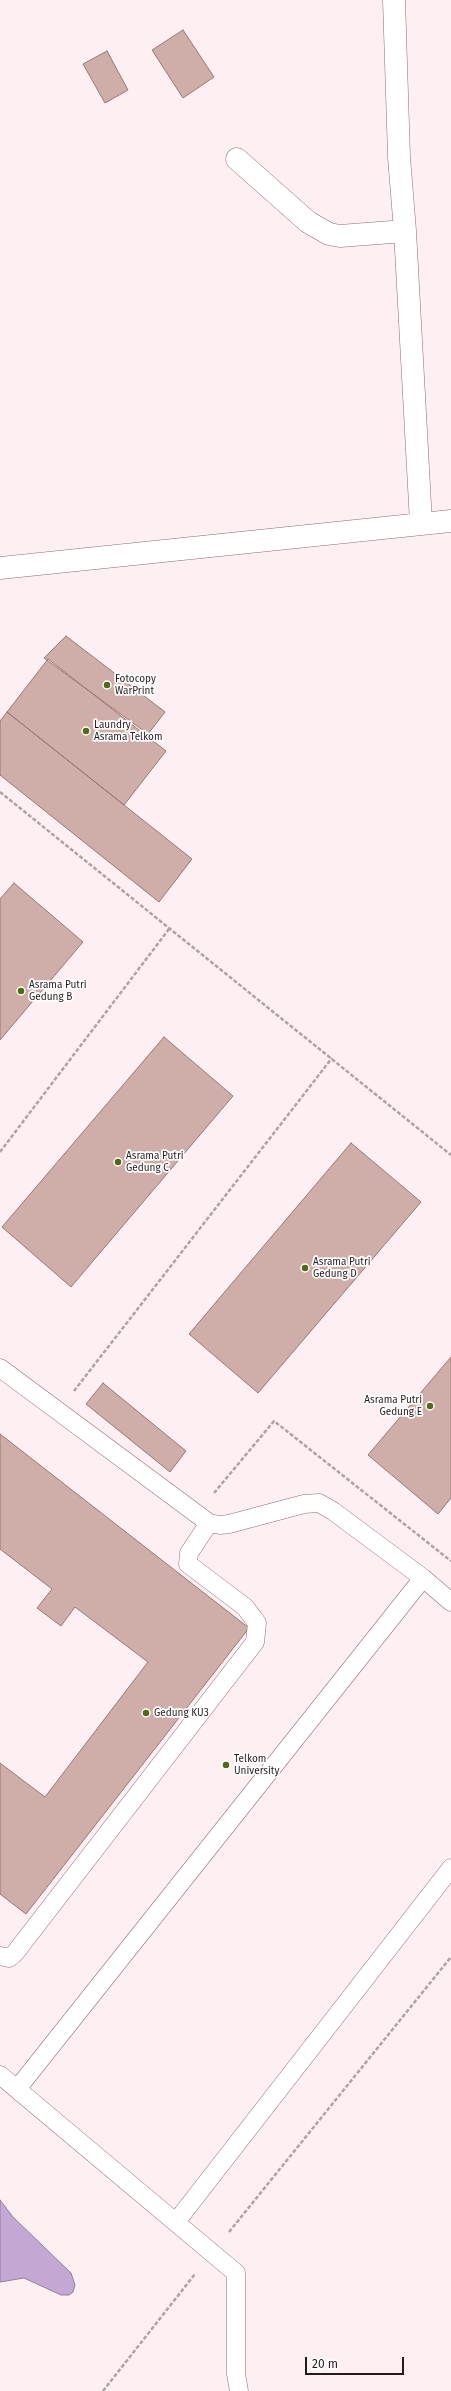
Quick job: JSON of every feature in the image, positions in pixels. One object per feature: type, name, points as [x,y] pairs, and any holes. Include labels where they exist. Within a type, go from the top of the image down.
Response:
[{"type":"street","points":[[394,0],[399,157],[405,231],[421,523]]},
{"type":"street","points":[[237,159],[308,222],[329,234],[340,236],[405,231]]},
{"type":"street","points":[[0,568],[451,521]]},
{"type":"lane","points":[[0,1368],[60,1411],[208,1523],[220,1525],[229,1524],[304,1504],[319,1503],[333,1511],[423,1578],[451,1602]]},
{"type":"lane","points":[[0,1956],[9,1958],[15,1954],[255,1642],[257,1624],[245,1607],[188,1564],[189,1553],[208,1523]]},
{"type":"lane","points":[[17,2089],[423,1578]]},
{"type":"lane","points":[[176,2222],[451,1868]]},
{"type":"lane","points":[[0,2075],[236,2273],[236,2374],[239,2391]]},
{"type":"path","points":[[0,792],[451,1155]]},
{"type":"path","points":[[0,1152],[169,929]]},
{"type":"path","points":[[60,1411],[332,1058]]},
{"type":"path","points":[[210,1498],[274,1421],[451,1561]]},
{"type":"path","points":[[103,2391],[451,1956]]},
{"type":"shaded area","points":[[0,2200],[13,2217],[71,2273],[75,2285],[73,2292],[69,2295],[61,2295],[24,2278],[0,2282]]},
{"type":"building","points":[[183,30],[214,77],[183,98],[152,50]]},
{"type":"building","points":[[107,51],[128,90],[105,103],[83,64]]},
{"type":"building","name":"Fotocopy WarPrint","points":[[66,636],[165,712],[148,734],[44,658]]},
{"type":"building","name":"Laundry Asrama Telkom","points":[[48,659],[166,751],[124,805],[7,712]]},
{"type":"building","points":[[7,712],[192,859],[159,902],[0,775],[0,721]]},
{"type":"building","name":"Asrama Putri Gedung B","points":[[14,883],[83,942],[0,1040],[0,899]]},
{"type":"building","name":"Asrama Putri Gedung C","points":[[164,1037],[233,1096],[71,1287],[2,1227]]},
{"type":"building","name":"Asrama Putri Gedung D","points":[[351,1143],[421,1202],[258,1393],[189,1334]]},
{"type":"building","name":"Asrama Putri Gedung E","points":[[451,1357],[451,1498],[438,1514],[368,1455]]},
{"type":"building","points":[[103,1383],[186,1451],[170,1472],[86,1404]]},
{"type":"building","name":"Gedung KU3","points":[[0,1434],[249,1628],[26,1914],[0,1894],[0,1763],[45,1797],[148,1662],[75,1607],[61,1626],[37,1608],[52,1589],[0,1549]]},
{"type":"place","name":"Fotocopy WarPrint","points":[[107,685]]},
{"type":"place","name":"Laundry Asrama Telkom","points":[[86,731]]},
{"type":"place","name":"Asrama Putri Gedung B","points":[[21,991]]},
{"type":"place","name":"Asrama Putri Gedung C","points":[[118,1162]]},
{"type":"place","name":"Asrama Putri Gedung D","points":[[305,1268]]},
{"type":"place","name":"Asrama Putri Gedung E","points":[[430,1406]]},
{"type":"place","name":"Gedung KU3","points":[[146,1713]]},
{"type":"place","name":"Telkom University","points":[[226,1765]]}]
